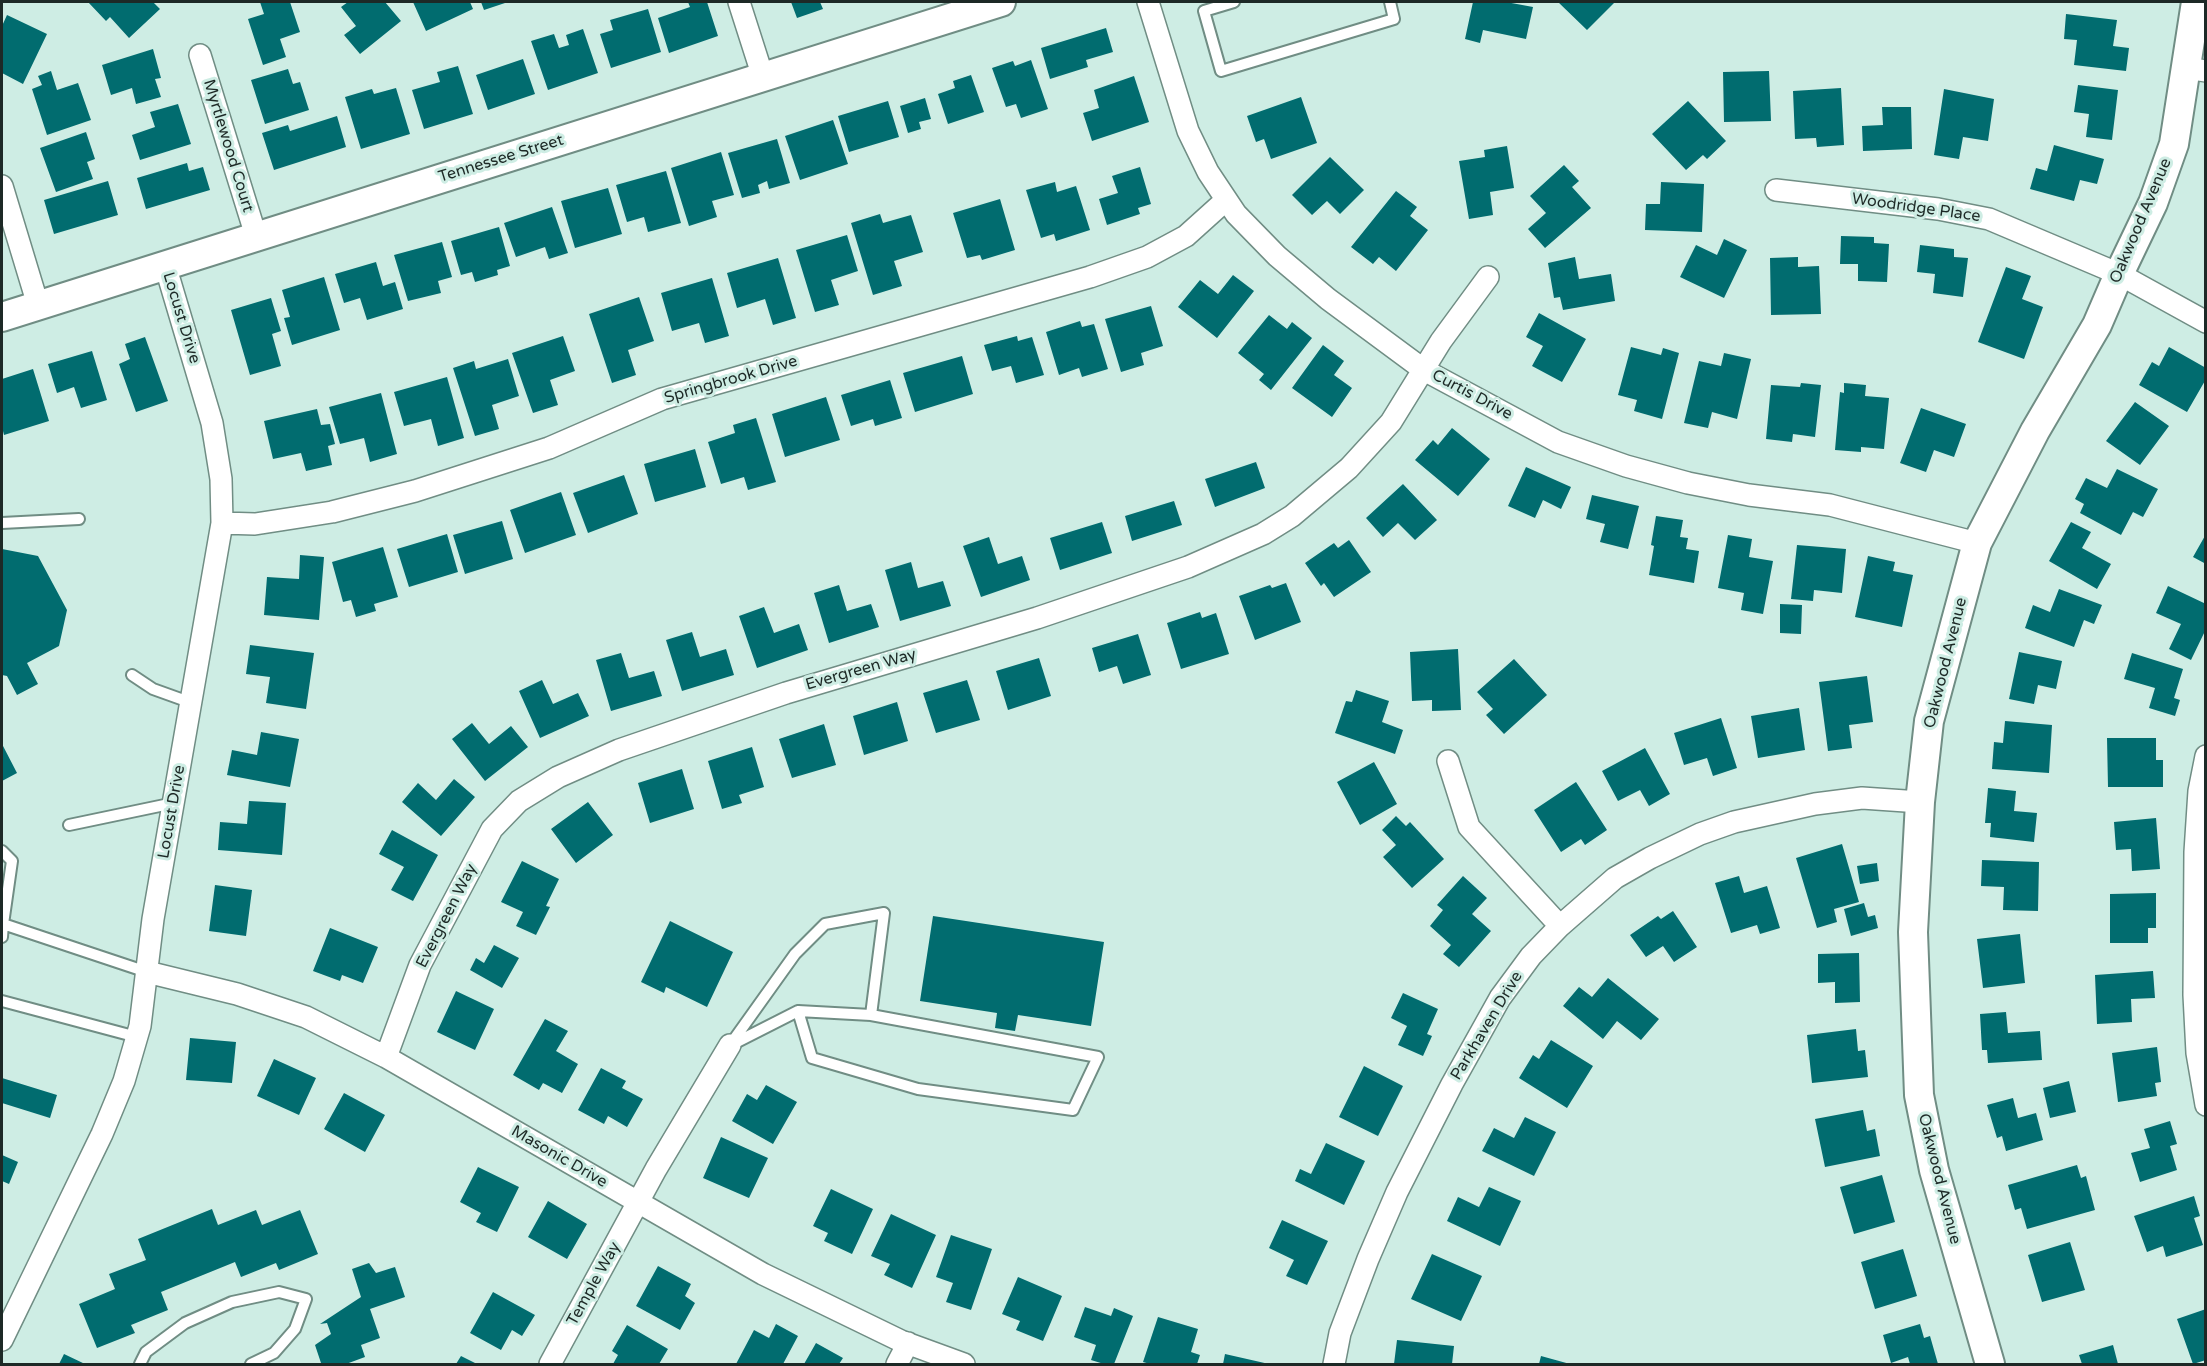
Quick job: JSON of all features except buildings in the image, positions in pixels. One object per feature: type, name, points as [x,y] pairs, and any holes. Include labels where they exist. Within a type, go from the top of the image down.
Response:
[{"type":"main road","name":"Oakwood Avenue","points":[[1990,1365],[1934,1170],[1919,1095],[1913,932],[1920,802],[1929,720],[1977,543],[2035,431],[2097,325],[2153,203],[2174,144],[2196,69],[2196,2]]},
{"type":"main road","name":"Tennessee Street","points":[[2,317],[993,3]]},
{"type":"street","points":[[739,2],[763,77]]},
{"type":"street","name":"Curtis Drive","points":[[1148,2],[1188,131],[1208,172],[1236,214],[1286,263],[1328,299],[1424,370],[1558,442],[1626,466],[1688,483],[1830,506],[1977,543]]},
{"type":"street","name":"Myrtlewood Court","points":[[200,56],[256,236]]},
{"type":"street","points":[[2,186],[38,305]]},
{"type":"street","name":"Woodridge Place","points":[[1776,190],[1938,208],[1989,219],[2119,274],[2205,322]]},
{"type":"street","name":"Springbrook Drive","points":[[222,523],[255,524],[332,512],[415,491],[549,448],[662,399],[1090,277],[1147,257],[1186,236],[1226,200]]},
{"type":"street","name":"Locust Drive","points":[[2,1340],[102,1134],[124,1081],[137,1037],[153,919],[222,523],[221,479],[212,423],[165,265]]},
{"type":"street","name":"Evergreen Way","points":[[386,1057],[420,965],[492,829],[519,801],[558,777],[619,750],[786,693],[1037,618],[1188,567],[1263,534],[1292,516],[1349,468],[1391,422],[1442,341],[1488,277]]},
{"type":"street","points":[[2205,756],[2199,791],[2195,852],[2194,995],[2205,1105]]},
{"type":"street","points":[[1448,761],[1469,827],[1560,926]]},
{"type":"street","name":"Parkhaven Drive","points":[[1334,1365],[1340,1334],[1368,1259],[1398,1192],[1452,1084],[1500,998],[1531,956],[1560,926],[1615,878],[1700,834],[1734,822],[1815,804],[1862,798],[1920,802]]},
{"type":"street","name":"Masonic Drive","points":[[147,972],[237,994],[306,1017],[386,1057],[763,1274],[908,1343],[964,1365]]},
{"type":"street","name":"Temple Way","points":[[550,1365],[638,1203],[730,1045]]},
{"type":"street","points":[[897,1365],[908,1343]]},
{"type":"lane","points":[[1234,2],[1204,11],[1221,71],[1394,19],[1390,2]]},
{"type":"lane","points":[[2,523],[79,519]]},
{"type":"lane","points":[[132,675],[153,689],[192,703]]},
{"type":"lane","points":[[69,825],[174,803]]},
{"type":"lane","points":[[2,851],[12,861],[2,923],[2,937]]},
{"type":"lane","points":[[730,1045],[795,954],[825,924],[884,913],[871,1015]]},
{"type":"lane","points":[[2,923],[147,972]]},
{"type":"lane","points":[[2,1001],[137,1037]]},
{"type":"lane","points":[[730,1045],[798,1011],[871,1015],[1098,1057],[1073,1110],[918,1089],[812,1058],[798,1011]]},
{"type":"lane","points":[[140,1365],[147,1352],[185,1323],[232,1302],[279,1292],[306,1299],[295,1329],[274,1353],[251,1365]]}]
